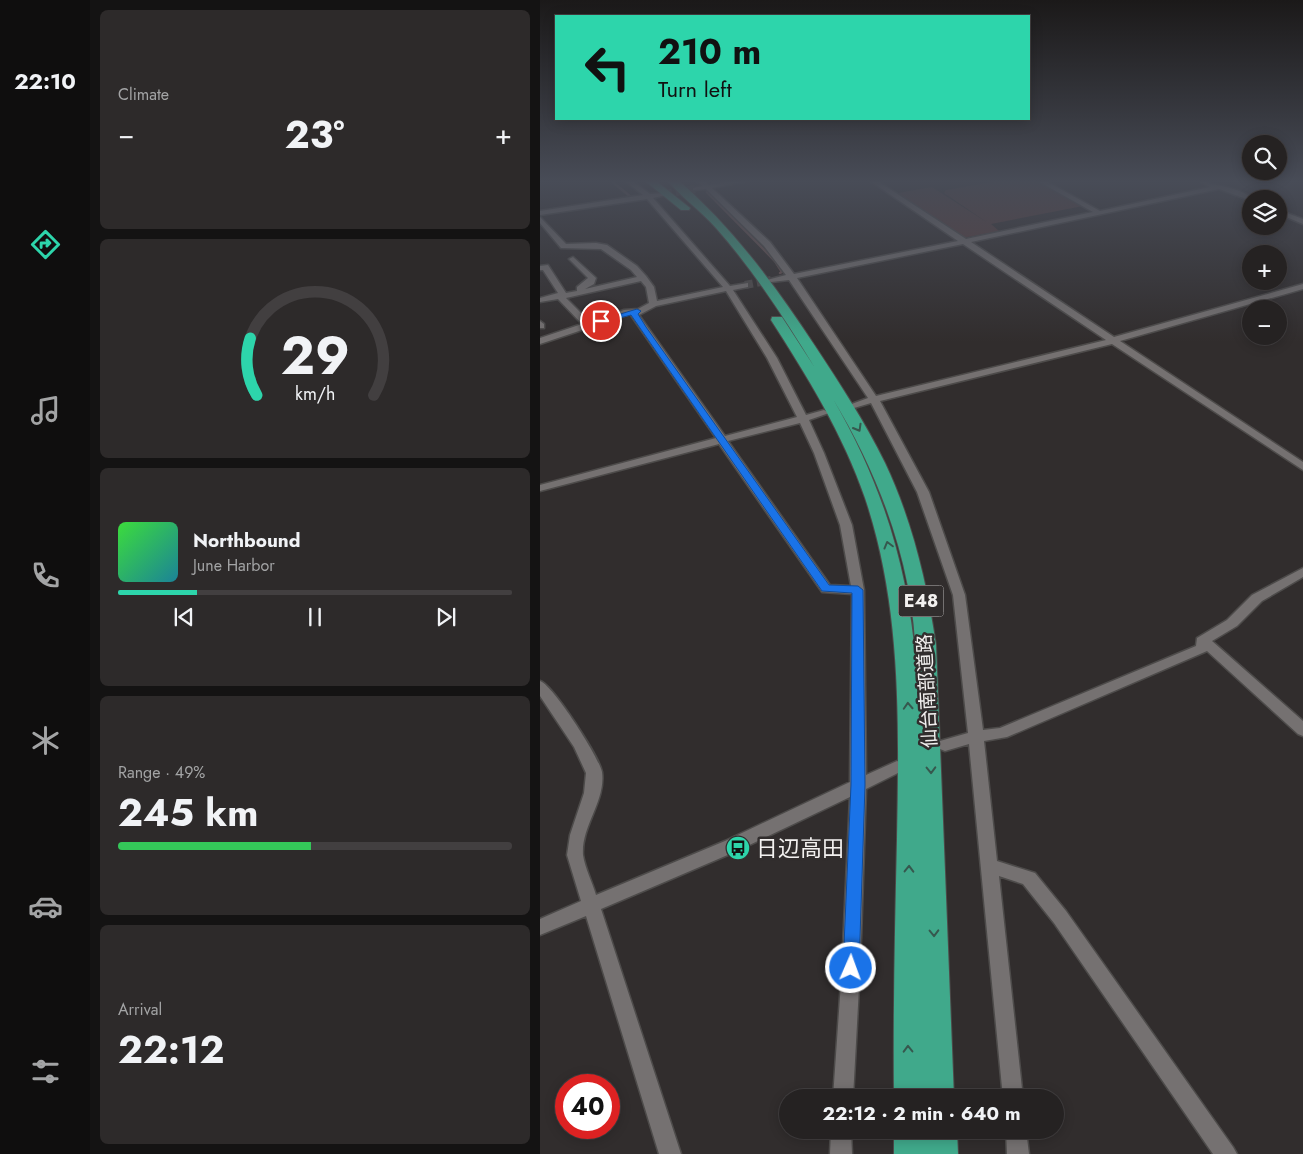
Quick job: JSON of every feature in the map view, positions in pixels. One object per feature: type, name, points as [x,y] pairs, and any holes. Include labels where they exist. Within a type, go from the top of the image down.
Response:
[{"type":"highway","name":"仙台南部道路","points":[[714,234],[756,288],[783,329],[836,418],[855,453],[869,488],[892,560],[905,645],[910,744],[907,992],[909,1089]]},
{"type":"highway","name":"仙台南部道路","points":[[729,234],[806,342],[849,412],[882,475],[910,555],[920,597],[926,644],[931,743],[935,992],[939,1089]]},
{"type":"highway","points":[[910,1139],[910,1154]]},
{"type":"highway","points":[[941,1139],[942,1154]]},
{"type":"street","points":[[553,234],[564,246],[596,245],[604,247],[634,268],[643,278],[650,287],[653,304]]},
{"type":"street","points":[[681,234],[728,288],[772,358],[819,452],[846,525],[858,590],[858,785],[851,968],[844,1089]]},
{"type":"street","points":[[754,234],[767,244],[791,276],[873,398],[923,492],[959,595],[990,866],[1011,1089]]},
{"type":"street","points":[[951,234],[1303,468]]},
{"type":"street","points":[[771,280],[803,276],[1000,234]]},
{"type":"street","points":[[573,259],[592,278],[591,282],[582,286],[578,291]]},
{"type":"street","points":[[540,268],[545,267],[561,295],[588,325]]},
{"type":"street","points":[[540,300],[578,291],[610,287],[643,278]]},
{"type":"street","points":[[540,341],[637,311],[653,304],[745,285]]},
{"type":"street","points":[[854,405],[873,398],[1112,341],[1303,286]]},
{"type":"street","points":[[637,311],[634,314],[642,327],[826,589],[858,590]]},
{"type":"street","points":[[540,488],[824,413]]},
{"type":"street","points":[[1303,572],[1251,602],[1232,623],[1202,641],[1303,730]]},
{"type":"street","points":[[945,745],[976,736],[1002,733],[1186,656],[1207,644]]},
{"type":"street","points":[[541,689],[588,757],[594,772],[587,809],[575,845],[575,855],[670,1154]]},
{"type":"street","points":[[540,927],[731,846],[897,767]]},
{"type":"street","points":[[990,866],[1029,878],[1060,917],[1226,1154]]},
{"type":"street","points":[[841,1139],[841,1154]]},
{"type":"street","points":[[1017,1139],[1018,1154]]},
{"type":"shaded area","points":[[957,234],[984,234],[963,238]]},
{"type":"waterway","points":[[748,234],[775,261],[782,272],[780,273]]},
{"type":"tunnel","points":[[745,285],[771,280]]},
{"type":"place","name":"日辺高田","points":[[738,848]]},
{"type":"route","points":[[601,321],[627,312],[637,311],[634,314],[642,327],[826,589],[858,590],[858,785],[851,968]]}]
